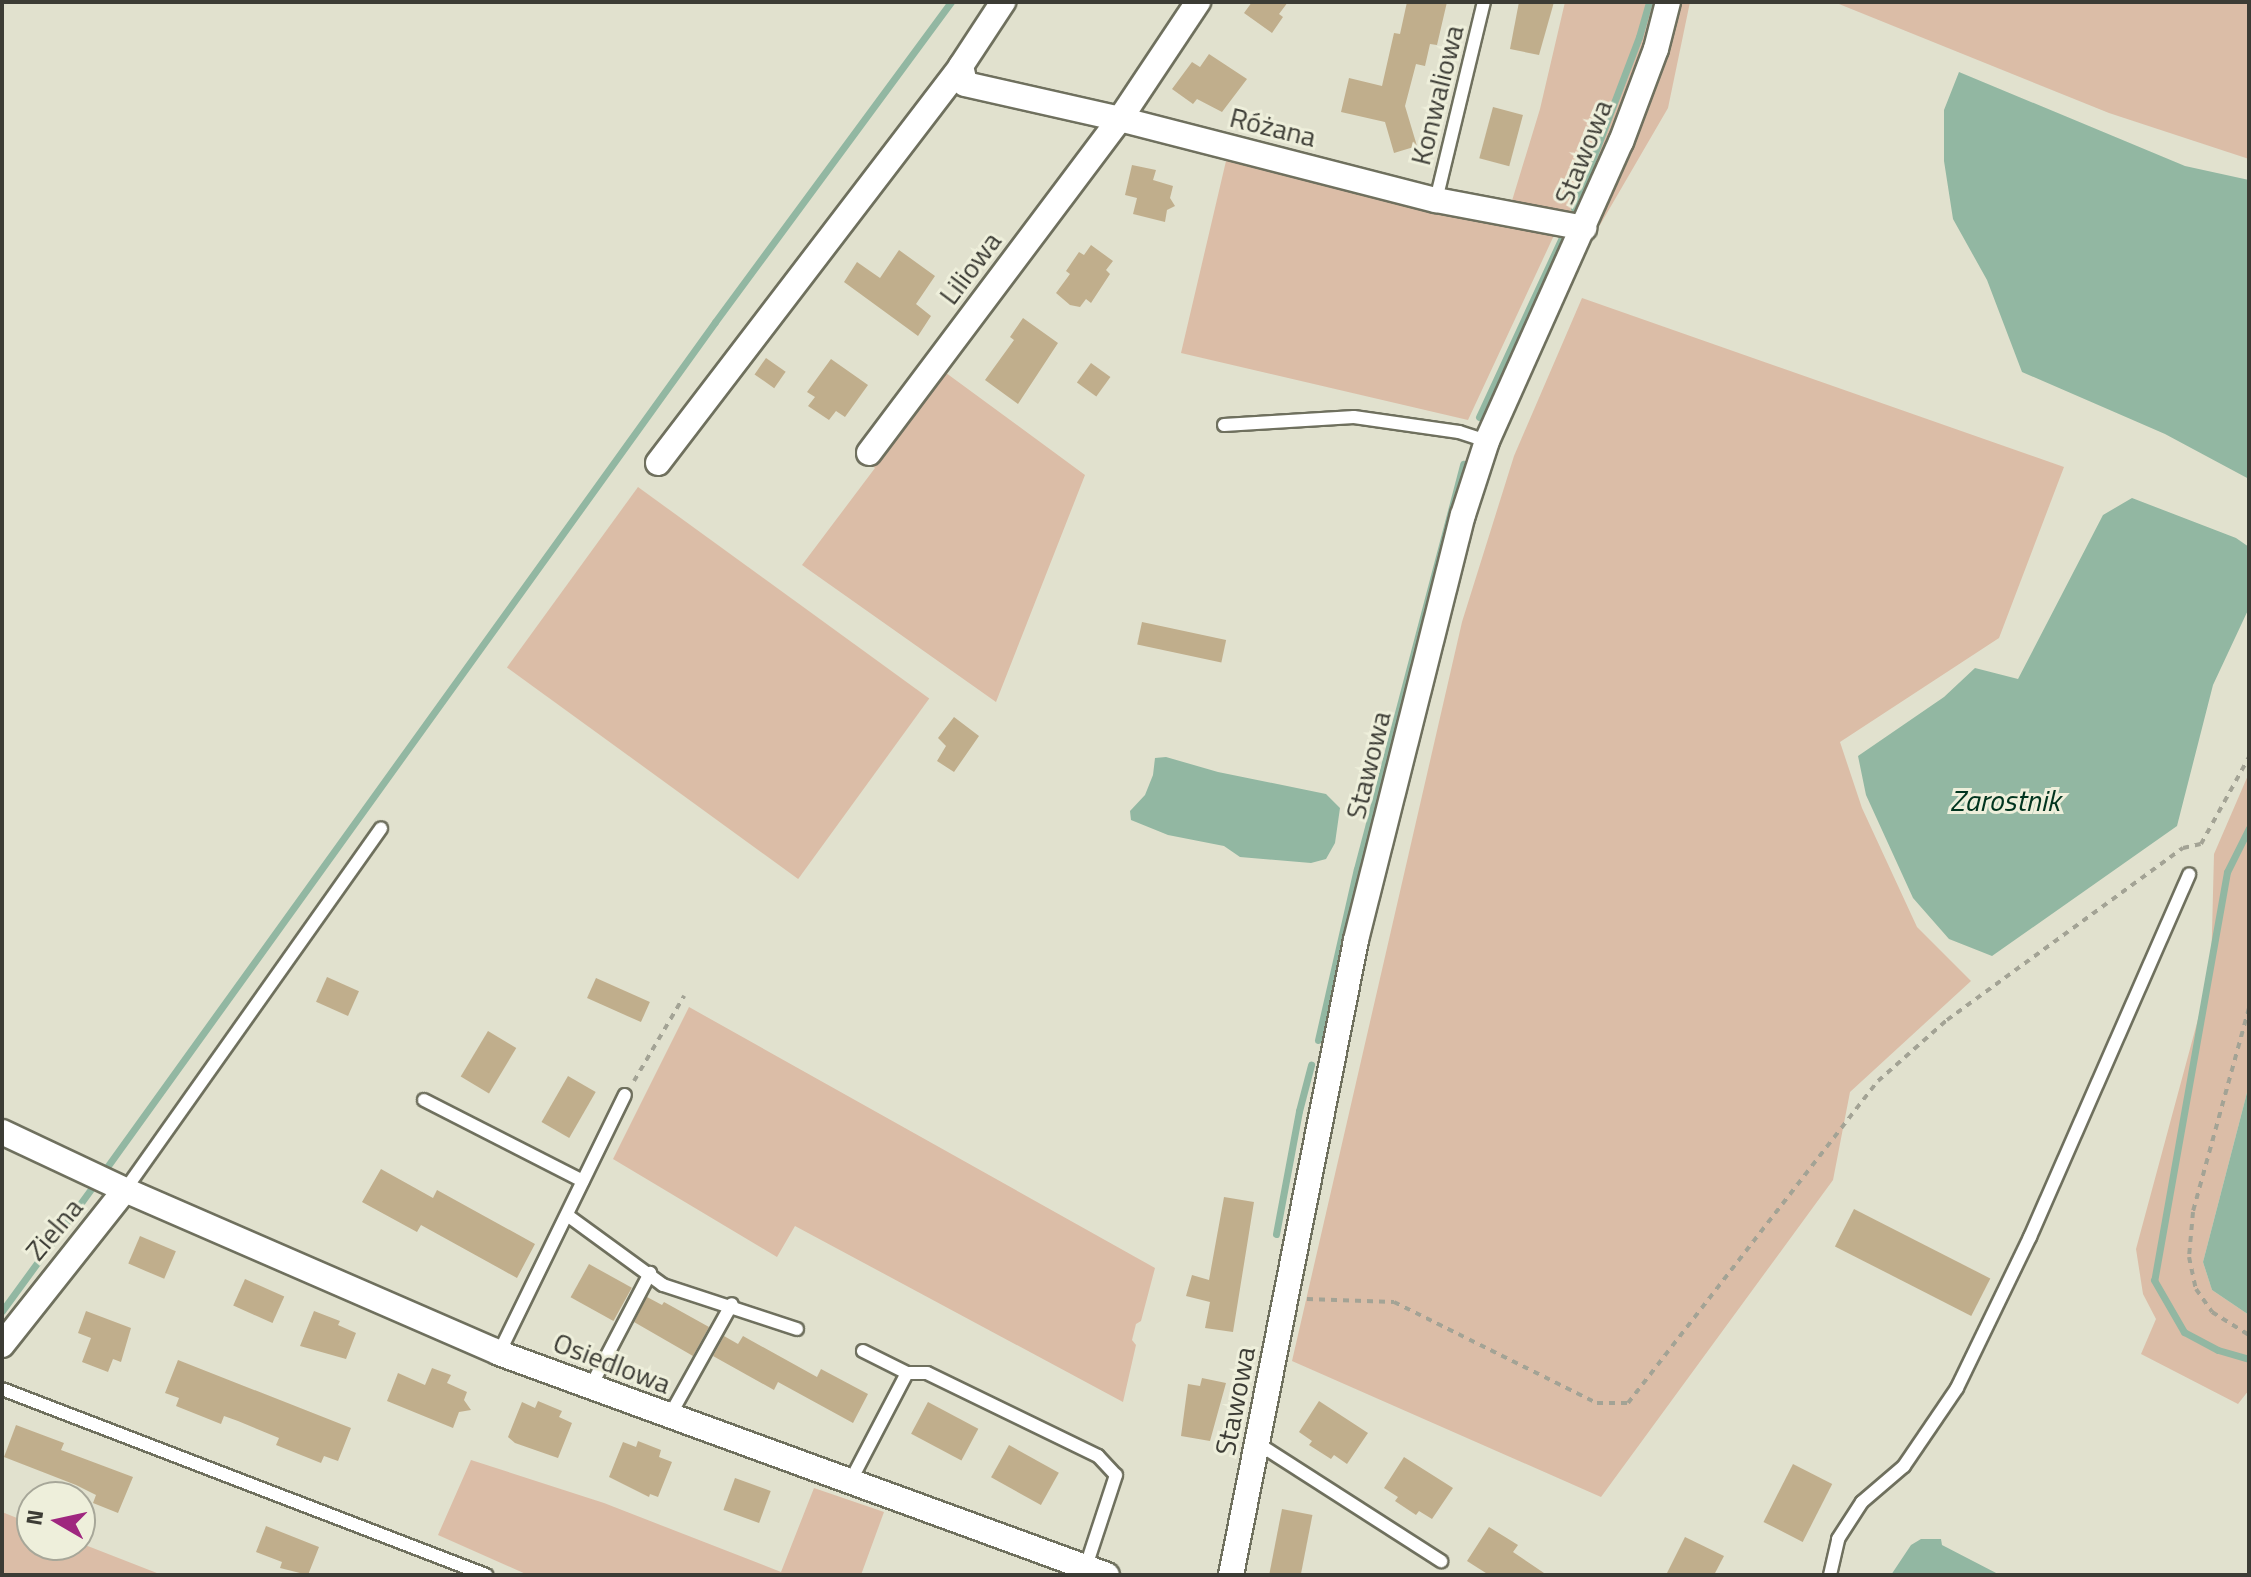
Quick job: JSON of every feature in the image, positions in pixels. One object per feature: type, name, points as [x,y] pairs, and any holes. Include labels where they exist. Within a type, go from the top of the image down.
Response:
[{"type":"street","points":[[658,463],[961,66],[1003,2]]},
{"type":"street","name":"Liliowa","points":[[869,453],[1120,119],[1198,2]]},
{"type":"street","name":"Stawowa","points":[[1231,1575],[1356,940],[1463,515],[1487,441],[1626,129],[1656,49],[1668,2]]},
{"type":"street","name":"Różana","points":[[961,66],[965,84],[1120,119],[1436,200],[1584,228]]},
{"type":"street","name":"Osiedlowa","points":[[2,1132],[499,1353],[1096,1571]]},
{"type":"street","name":"Zielna","points":[[2,1345],[116,1185]]},
{"type":"lane","name":"Konwaliowa","points":[[1436,200],[1484,2]]},
{"type":"lane","points":[[1224,425],[1354,417],[1459,432],[1487,441]]},
{"type":"lane","points":[[116,1185],[381,829]]},
{"type":"lane","points":[[1830,1575],[1838,1539],[1862,1502],[1904,1466],[1957,1388],[2030,1237],[2189,874]]},
{"type":"lane","points":[[499,1353],[625,1095]]},
{"type":"lane","points":[[424,1100],[583,1181]]},
{"type":"lane","points":[[567,1215],[663,1285],[732,1304],[797,1329]]},
{"type":"lane","points":[[590,1388],[650,1273]]},
{"type":"lane","points":[[669,1417],[732,1304]]},
{"type":"lane","points":[[863,1351],[907,1373],[927,1373],[1098,1456],[1116,1475],[1096,1571]]},
{"type":"lane","points":[[850,1482],[907,1373]]},
{"type":"lane","points":[[2,1389],[486,1575]]},
{"type":"lane","points":[[1257,1443],[1441,1561]]},
{"type":"path","points":[[1285,1298],[1394,1302],[1597,1403],[1628,1403],[1878,1081],[1947,1020],[2183,848],[2201,844],[2249,757]]},
{"type":"path","points":[[625,1095],[684,996]]},
{"type":"path","points":[[2249,1008],[2193,1212],[2189,1257],[2196,1289],[2212,1312],[2249,1335]]},
{"type":"shaded area","points":[[1565,2],[1690,2],[1668,108],[1600,225],[1511,204],[1540,109]]},
{"type":"shaded area","points":[[1834,2],[2249,2],[2249,159],[2109,113]]},
{"type":"shaded area","points":[[1226,161],[1433,213],[1556,231],[1468,420],[1181,353]]},
{"type":"shaded area","points":[[1582,298],[2064,467],[1999,638],[1840,742],[1862,808],[1917,927],[1971,981],[1850,1092],[1833,1180],[1601,1497],[1292,1361],[1462,622],[1514,456]]},
{"type":"shaded area","points":[[942,370],[1085,475],[996,702],[802,565],[875,468],[871,465]]},
{"type":"shaded area","points":[[638,487],[929,699],[798,879],[507,667]]},
{"type":"shaded area","points":[[2249,773],[2249,1085],[2203,1262],[2212,1290],[2249,1315],[2249,1390],[2238,1404],[2141,1354],[2156,1319],[2143,1294],[2136,1249],[2211,971],[2214,854]]},
{"type":"shaded area","points":[[689,1007],[1155,1268],[1141,1321],[1136,1324],[1132,1340],[1136,1345],[1123,1402],[795,1226],[777,1257],[613,1159]]},
{"type":"shaded area","points":[[471,1460],[604,1503],[781,1572],[814,1488],[884,1512],[861,1575],[528,1575],[438,1535]]},
{"type":"shaded area","points":[[2,1512],[16,1518],[16,1561],[96,1561],[96,1549],[162,1575],[2,1575]]},
{"type":"water","points":[[1959,72],[2185,166],[2249,180],[2249,479],[2165,434],[2022,372],[1987,280],[1953,219],[1944,161],[1944,110]]},
{"type":"water","name":"Zarostnik","points":[[2132,498],[2236,538],[2249,547],[2249,608],[2213,685],[2177,826],[1992,956],[1949,939],[1913,898],[1866,795],[1858,756],[1944,697],[1975,668],[2018,679],[2103,515]]},
{"type":"water","points":[[1166,757],[1218,772],[1326,794],[1340,808],[1335,843],[1326,859],[1311,863],[1240,857],[1224,846],[1168,835],[1131,820],[1130,811],[1145,795],[1153,775],[1155,758]]},
{"type":"water","points":[[2249,1085],[2249,1315],[2212,1290],[2203,1262]]},
{"type":"water","points":[[1921,1539],[1941,1539],[1942,1545],[2000,1575],[1891,1575],[1911,1545]]},
{"type":"building","points":[[1252,2],[1288,2],[1279,14],[1283,17],[1272,33],[1244,13]]},
{"type":"building","points":[[1407,2],[1447,2],[1437,45],[1430,44],[1425,66],[1416,64],[1405,106],[1417,146],[1394,153],[1385,122],[1341,112],[1349,78],[1382,86],[1394,33],[1400,34]]},
{"type":"building","points":[[1519,2],[1554,2],[1539,55],[1510,49]]},
{"type":"building","points":[[1209,54],[1247,79],[1222,112],[1197,99],[1193,104],[1172,89],[1192,62],[1200,67]]},
{"type":"building","points":[[1493,107],[1523,115],[1509,166],[1479,158]]},
{"type":"building","points":[[1132,165],[1156,170],[1153,180],[1173,186],[1170,198],[1175,206],[1167,210],[1165,222],[1133,214],[1137,198],[1125,195]]},
{"type":"building","points":[[1091,245],[1113,261],[1106,270],[1110,274],[1091,303],[1086,299],[1080,307],[1070,305],[1056,293],[1070,274],[1066,271],[1079,252],[1084,255]]},
{"type":"building","points":[[899,250],[935,276],[916,304],[931,316],[918,336],[844,282],[857,262],[880,278]]},
{"type":"building","points":[[1023,318],[1058,343],[1018,404],[985,380],[1014,340],[1010,337]]},
{"type":"building","points":[[766,358],[786,372],[774,388],[755,374]]},
{"type":"building","points":[[831,359],[868,385],[845,417],[836,411],[829,420],[808,406],[815,397],[807,392]]},
{"type":"building","points":[[1091,363],[1110,377],[1096,397],[1077,382]]},
{"type":"building","points":[[1142,622],[1226,640],[1221,662],[1137,644]]},
{"type":"building","points":[[954,717],[979,736],[954,772],[937,761],[946,746],[938,738]]},
{"type":"building","points":[[327,977],[359,991],[348,1016],[316,1002]]},
{"type":"building","points":[[596,978],[650,1002],[641,1022],[587,998]]},
{"type":"building","points":[[488,1031],[516,1048],[489,1093],[461,1076]]},
{"type":"building","points":[[568,1076],[596,1092],[569,1138],[542,1122]]},
{"type":"building","points":[[381,1169],[433,1198],[437,1190],[535,1244],[517,1278],[421,1225],[417,1232],[362,1202]]},
{"type":"building","points":[[1224,1197],[1254,1202],[1233,1332],[1205,1328],[1210,1302],[1186,1296],[1192,1275],[1209,1280]]},
{"type":"building","points":[[1854,1209],[1990,1278],[1971,1316],[1835,1246]]},
{"type":"building","points":[[140,1236],[176,1251],[164,1279],[128,1264]]},
{"type":"building","points":[[589,1264],[632,1288],[613,1321],[571,1297]]},
{"type":"building","points":[[245,1279],[284,1296],[272,1323],[233,1305]]},
{"type":"building","points":[[647,1297],[662,1305],[664,1302],[709,1327],[693,1356],[634,1322]]},
{"type":"building","points":[[86,1311],[131,1328],[121,1362],[113,1359],[108,1372],[82,1362],[91,1338],[78,1333]]},
{"type":"building","points":[[314,1311],[340,1321],[338,1325],[356,1333],[346,1359],[300,1346]]},
{"type":"building","points":[[724,1336],[738,1344],[743,1336],[817,1377],[821,1369],[868,1394],[853,1423],[778,1382],[774,1390],[713,1356]]},
{"type":"building","points":[[178,1360],[351,1428],[338,1461],[324,1456],[321,1463],[276,1445],[279,1438],[238,1421],[224,1416],[221,1424],[176,1406],[179,1398],[165,1393]]},
{"type":"building","points":[[432,1368],[451,1375],[447,1383],[467,1392],[464,1400],[471,1410],[459,1412],[453,1428],[387,1401],[398,1373],[425,1385]]},
{"type":"building","points":[[1202,1378],[1226,1383],[1210,1441],[1181,1436],[1188,1384],[1200,1386]]},
{"type":"building","points":[[538,1401],[562,1411],[559,1417],[572,1423],[558,1458],[515,1443],[508,1437],[522,1402],[535,1408]]},
{"type":"building","points":[[1319,1401],[1368,1433],[1347,1464],[1334,1455],[1331,1459],[1309,1445],[1312,1441],[1299,1432]]},
{"type":"building","points":[[928,1402],[978,1429],[961,1461],[911,1434]]},
{"type":"building","points":[[16,1425],[64,1443],[61,1450],[133,1477],[118,1513],[96,1504],[96,1481],[66,1481],[4,1457]]},
{"type":"building","points":[[638,1441],[661,1450],[659,1457],[672,1462],[658,1497],[650,1494],[649,1497],[609,1477],[623,1442],[636,1447]]},
{"type":"building","points":[[1009,1445],[1059,1473],[1041,1505],[991,1477]]},
{"type":"building","points":[[1404,1457],[1453,1488],[1432,1519],[1419,1511],[1416,1515],[1395,1501],[1398,1497],[1384,1488]]},
{"type":"building","points":[[1793,1464],[1832,1484],[1803,1542],[1763,1522]]},
{"type":"building","points":[[735,1478],[771,1491],[759,1523],[723,1510]]},
{"type":"building","points":[[1282,1509],[1312,1515],[1301,1575],[1269,1575]]},
{"type":"building","points":[[266,1526],[319,1547],[308,1575],[280,1568],[282,1562],[256,1552]]},
{"type":"building","points":[[1489,1527],[1518,1545],[1513,1552],[1547,1575],[1489,1575],[1467,1561]]},
{"type":"building","points":[[1685,1537],[1724,1556],[1714,1575],[1666,1575]]},
{"type":"waterway","points":[[107,1167],[715,322],[951,2]]},
{"type":"waterway","points":[[1574,208],[1639,37],[1649,2]]},
{"type":"waterway","points":[[1479,417],[1563,235]]},
{"type":"waterway","points":[[1318,1040],[1357,869],[1463,464]]},
{"type":"waterway","points":[[2249,828],[2227,872],[2154,1280],[2184,1332],[2218,1350],[2249,1359]]},
{"type":"waterway","points":[[1276,1234],[1299,1111],[1311,1065]]},
{"type":"waterway","points":[[2,1311],[94,1185]]}]
